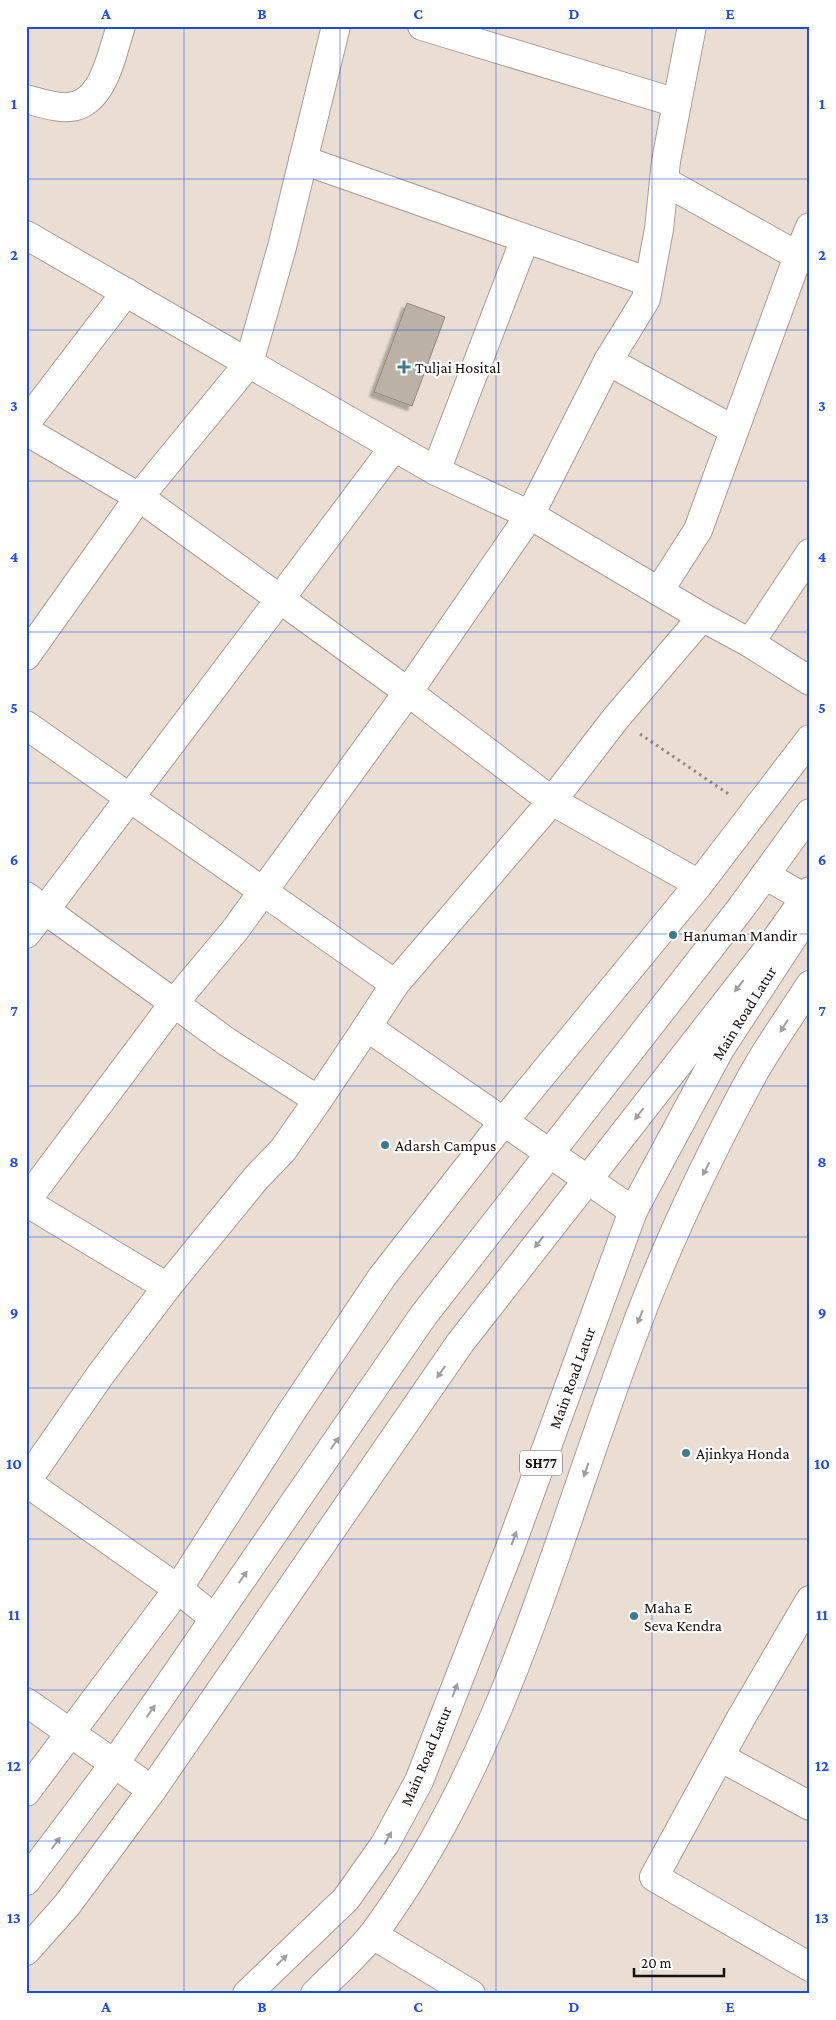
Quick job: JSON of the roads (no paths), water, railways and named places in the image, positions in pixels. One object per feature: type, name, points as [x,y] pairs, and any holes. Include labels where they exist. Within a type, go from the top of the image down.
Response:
[{"type":"street","points":[[26,99],[62,107],[78,104],[91,98],[102,81],[121,26]]},
{"type":"street","points":[[26,656],[140,497],[249,363],[282,247],[336,26]]},
{"type":"street","points":[[422,26],[677,104]]},
{"type":"street","points":[[167,1287],[26,1202],[174,1003],[235,930],[408,692],[530,515],[608,361],[646,299],[659,229],[664,181],[692,26]]},
{"type":"street","points":[[303,160],[649,282]]},
{"type":"street","points":[[664,181],[806,255]]},
{"type":"street","points":[[659,591],[698,530],[734,430],[806,255],[810,227]]},
{"type":"street","points":[[26,235],[436,471],[530,515],[702,617],[750,643],[810,681]]},
{"type":"street","points":[[436,471],[524,239]]},
{"type":"street","points":[[26,422],[126,292]]},
{"type":"street","points":[[608,361],[734,430]]},
{"type":"street","points":[[26,431],[140,497],[408,692],[552,801],[699,884]]},
{"type":"street","points":[[26,934],[36,903],[131,799],[394,447]]},
{"type":"street","points":[[750,643],[810,553]]},
{"type":"street","points":[[214,1618],[178,1589],[26,1482],[101,1374],[167,1287],[256,1178],[283,1150],[395,984],[552,801],[616,718],[702,617]]},
{"type":"street","points":[[26,725],[395,984]]},
{"type":"street","points":[[26,1792],[178,1589],[287,1419],[382,1277],[504,1121],[699,884],[810,739]]},
{"type":"street","points":[[28,1878],[114,1763],[423,1316],[765,876],[810,813]]},
{"type":"street","points":[[26,1951],[66,1905],[152,1790],[460,1343],[773,942],[808,900],[765,876]]},
{"type":"street","name":"Main Road Latur","points":[[247,1994],[346,1899],[385,1844],[419,1781],[510,1548],[633,1211],[720,1049],[808,900]]},
{"type":"street","points":[[36,903],[227,1042],[318,1100]]},
{"type":"street","name":"SH77","points":[[314,1994],[373,1935],[438,1836],[478,1754],[549,1577],[631,1339],[678,1224],[753,1074],[810,985]]},
{"type":"street","points":[[367,1027],[633,1211]]},
{"type":"street","points":[[810,1600],[654,1877],[810,1967]]},
{"type":"street","points":[[26,1702],[152,1790]]},
{"type":"street","points":[[720,1757],[810,1806]]},
{"type":"street","points":[[373,1935],[470,1994]]},
{"type":"place","name":"Tuljai Hosital","points":[[404,367]]},
{"type":"place","name":"Hanuman Mandir","points":[[673,935]]},
{"type":"place","name":"Adarsh Campus","points":[[385,1145]]},
{"type":"place","name":"Ajinkya Honda","points":[[686,1453]]},
{"type":"place","name":"Maha E Seva Kendra","points":[[634,1616]]}]
